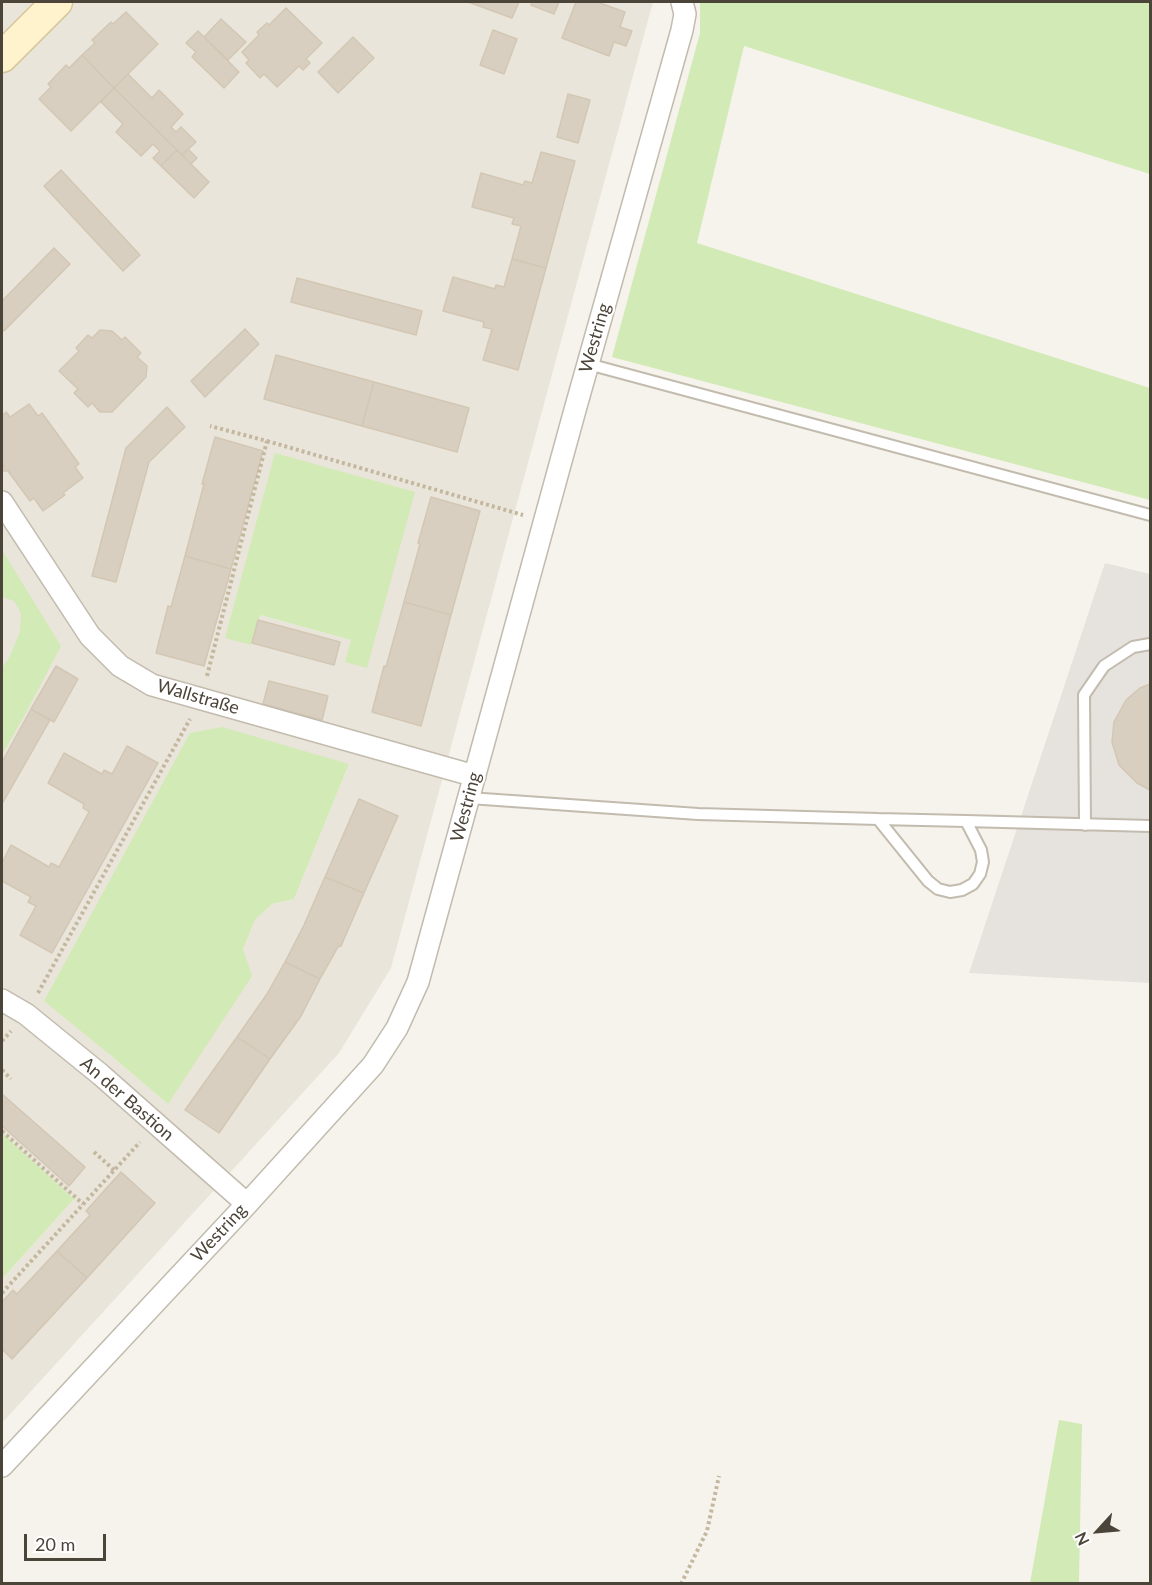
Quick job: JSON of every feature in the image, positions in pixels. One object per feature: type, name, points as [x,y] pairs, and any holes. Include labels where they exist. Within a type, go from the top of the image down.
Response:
[{"type":"main road","points":[[2,57],[57,2]]},
{"type":"street","name":"Westring","points":[[2,1466],[247,1204],[373,1065],[397,1028],[418,982],[682,30],[685,6]]},
{"type":"street","name":"Wallstraße","points":[[2,502],[90,636],[120,666],[152,685],[475,776]]},
{"type":"street","name":"An der Bastion","points":[[2,1000],[26,1014],[101,1075],[247,1204]]},
{"type":"lane","points":[[588,364],[1150,514]]},
{"type":"lane","points":[[1085,825],[1084,695],[1104,666],[1133,647],[1150,644]]},
{"type":"lane","points":[[469,798],[698,814],[1150,826]]},
{"type":"lane","points":[[878,819],[928,881],[938,889],[950,892],[962,890],[973,884],[982,868],[981,850],[966,821]]},
{"type":"path","points":[[210,426],[544,521]]},
{"type":"path","points":[[26,1014],[201,699],[267,441]]},
{"type":"path","points":[[2,1070],[11,1079]]},
{"type":"path","points":[[2,1293],[156,1124]]},
{"type":"path","points":[[2,1131],[82,1204]]},
{"type":"path","points":[[94,1152],[114,1170]]},
{"type":"path","points":[[681,1584],[707,1531],[719,1476]]},
{"type":"shaded area","points":[[2,2],[653,2],[391,968],[339,1053],[2,1423],[2,1279],[74,1199],[2,1133]],"holes":[[[414,492],[351,640],[260,615]],[[349,764],[294,899],[272,904],[255,920],[167,1103],[108,1053]]]},
{"type":"shaded area","points":[[1105,563],[1150,574],[1150,983],[969,973]]},
{"type":"green space","points":[[700,2],[1150,2],[1150,174],[744,46],[697,243],[1150,388],[1150,500],[612,357],[700,33]]},
{"type":"green space","points":[[275,453],[415,492],[367,668],[345,662],[351,640],[260,615],[251,645],[225,638]]},
{"type":"green space","points":[[2,550],[61,646],[2,755],[2,668],[20,632],[21,613],[14,601],[2,597]]},
{"type":"green space","points":[[222,727],[349,764],[294,899],[272,904],[255,920],[243,949],[252,976],[168,1104],[44,1001],[190,733]]},
{"type":"green space","points":[[2,1133],[74,1199],[2,1279]]},
{"type":"green space","points":[[1059,1420],[1082,1424],[1079,1583],[1030,1583]]},
{"type":"building","points":[[468,2],[519,2],[512,18]]},
{"type":"building","points":[[532,2],[559,2],[554,14],[531,5]]},
{"type":"building","points":[[576,2],[597,2],[625,12],[620,27],[632,31],[626,46],[614,42],[609,56],[562,38]]},
{"type":"building","points":[[286,8],[322,43],[306,59],[310,63],[303,70],[299,66],[277,87],[264,74],[260,78],[246,63],[249,60],[242,52],[259,35],[257,32],[267,23],[269,25]]},
{"type":"building","points":[[126,12],[158,44],[114,88],[82,55],[95,43],[92,40],[111,22],[113,24]]},
{"type":"building","points":[[221,19],[246,42],[228,60],[204,37]]},
{"type":"building","points":[[493,30],[517,39],[504,74],[480,65]]},
{"type":"building","points":[[198,31],[239,72],[224,88],[192,57],[196,52],[186,43]]},
{"type":"building","points":[[353,37],[374,58],[338,93],[318,72]]},
{"type":"building","points":[[82,55],[114,88],[71,131],[39,99],[51,87],[48,84],[66,65],[69,68]]},
{"type":"building","points":[[128,74],[152,98],[159,90],[183,114],[171,127],[176,132],[181,127],[196,142],[182,155],[114,88]]},
{"type":"building","points":[[114,88],[177,150],[161,166],[153,158],[160,151],[153,144],[141,156],[116,132],[123,124],[101,102]]},
{"type":"building","points":[[568,94],[590,100],[578,143],[557,137]]},
{"type":"building","points":[[188,149],[197,158],[191,164],[182,155]]},
{"type":"building","points":[[177,150],[209,182],[194,198],[161,166]]},
{"type":"building","points":[[541,152],[575,161],[546,268],[512,259],[521,226],[512,224],[514,218],[472,207],[481,173],[523,185],[525,181],[532,183]]},
{"type":"building","points":[[61,170],[140,255],[123,271],[44,186]]},
{"type":"building","points":[[54,248],[70,264],[4,331],[2,301]]},
{"type":"building","points":[[512,259],[546,268],[518,370],[483,360],[492,329],[483,327],[484,322],[443,311],[453,277],[495,289],[496,285],[504,287]]},
{"type":"building","points":[[297,278],[422,311],[416,335],[291,302]]},
{"type":"building","points":[[245,329],[259,344],[205,397],[191,381]]},
{"type":"building","points":[[100,330],[112,331],[122,340],[125,337],[141,353],[137,357],[147,366],[146,377],[112,412],[100,412],[92,403],[88,407],[74,393],[78,389],[59,371],[79,351],[76,348],[88,335],[92,338]]},
{"type":"building","points":[[276,355],[374,382],[362,426],[264,399]]},
{"type":"building","points":[[374,382],[469,408],[457,452],[362,426]]},
{"type":"building","points":[[29,404],[38,416],[42,413],[79,464],[75,467],[83,478],[43,511],[34,498],[30,501],[8,471],[4,471],[2,463],[2,416],[6,412],[10,417]]},
{"type":"building","points":[[167,407],[185,427],[149,462],[116,582],[92,576],[126,448]]},
{"type":"building","points":[[215,437],[263,451],[231,569],[185,556]]},
{"type":"building","points":[[431,497],[480,511],[451,615],[404,602]]},
{"type":"building","points":[[185,556],[231,569],[204,666],[156,653],[168,606],[171,607]]},
{"type":"building","points":[[404,602],[451,615],[421,726],[372,712]]},
{"type":"building","points":[[258,620],[340,642],[334,665],[252,643]]},
{"type":"building","points":[[56,666],[78,679],[54,722],[31,709]]},
{"type":"building","points":[[269,681],[328,696],[322,720],[263,704]]},
{"type":"building","points":[[1150,684],[1150,790],[1137,783],[1119,765],[1112,742],[1114,722],[1126,700],[1140,688]]},
{"type":"building","points":[[31,709],[50,720],[2,804],[2,762]]},
{"type":"building","points":[[127,746],[158,763],[52,953],[20,935],[36,906],[28,902],[31,897],[2,881],[2,863],[11,845],[49,867],[51,863],[59,867],[89,812],[83,808],[84,804],[48,783],[64,753],[102,774],[104,770],[112,774]]},
{"type":"building","points":[[359,799],[398,816],[364,893],[325,877]]},
{"type":"building","points":[[325,877],[364,893],[341,946],[338,947],[320,979],[285,962]]},
{"type":"building","points":[[285,962],[320,979],[301,1016],[270,1059],[237,1037],[267,994]]},
{"type":"building","points":[[237,1037],[270,1059],[219,1133],[185,1110]]},
{"type":"building","points":[[2,1094],[85,1167],[69,1186],[2,1126]]},
{"type":"building","points":[[121,1172],[155,1203],[87,1278],[57,1251],[90,1215],[86,1211]]},
{"type":"building","points":[[57,1251],[87,1278],[12,1359],[2,1349],[2,1302],[13,1290],[17,1294]]}]
